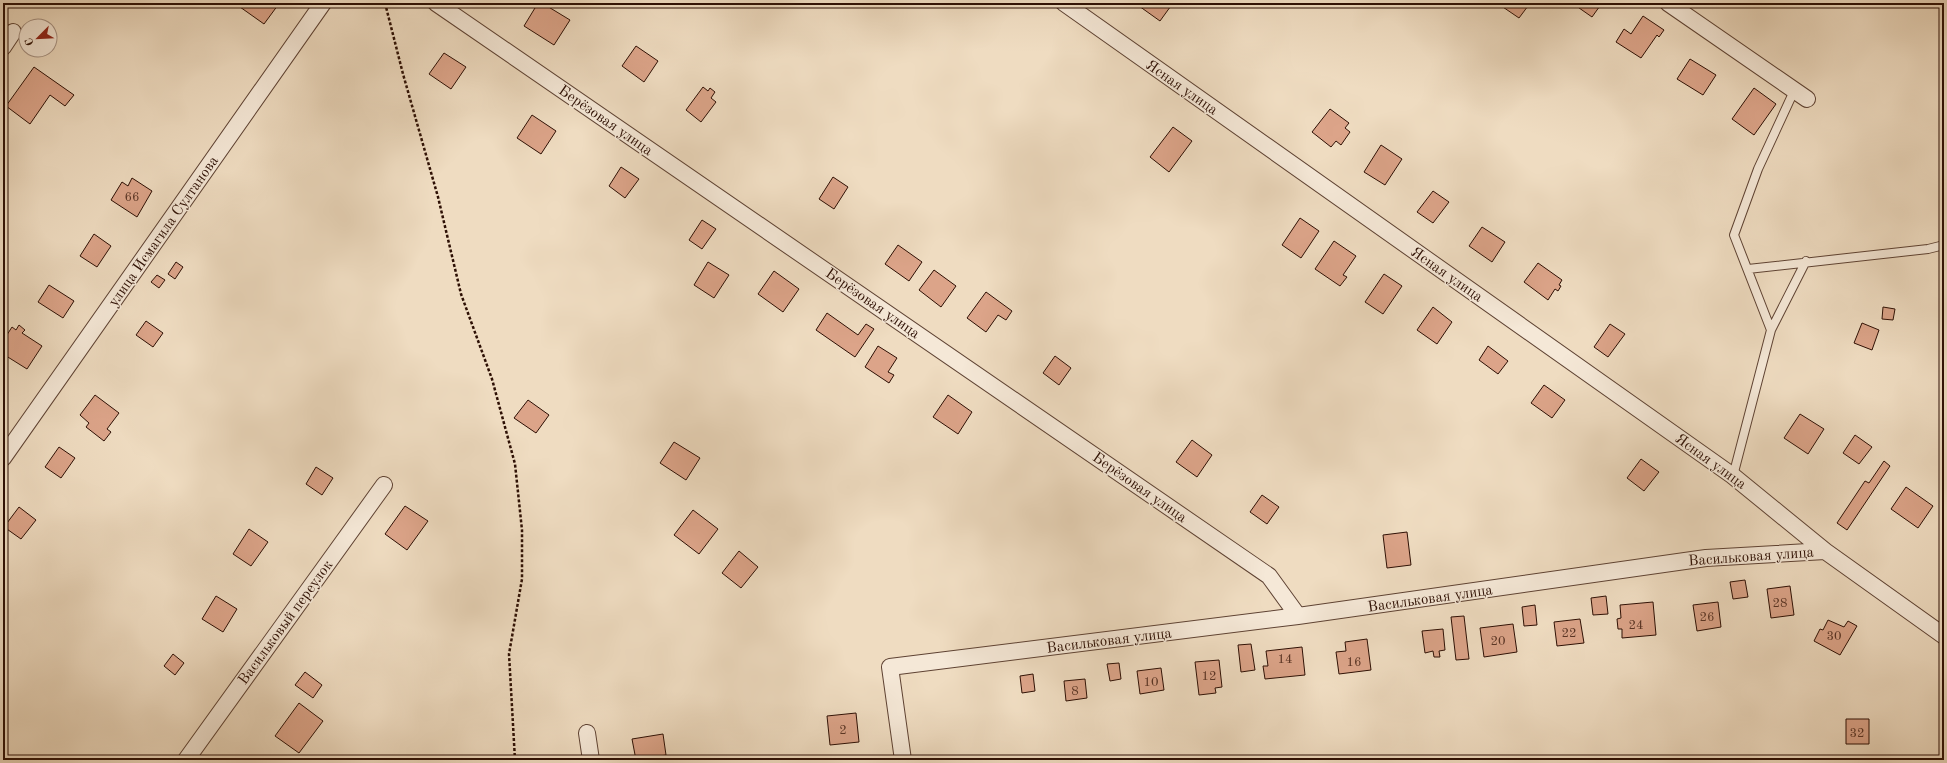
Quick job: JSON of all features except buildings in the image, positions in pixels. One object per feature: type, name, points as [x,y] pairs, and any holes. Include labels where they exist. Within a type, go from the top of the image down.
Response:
[{"type":"street","name":"улица Исмагила Султанова","points":[[3,458],[323,3]]},
{"type":"street","name":"Берёзовая улица","points":[[436,3],[1269,576],[1298,616]]},
{"type":"street","name":"Ясная улица","points":[[1064,3],[1733,476],[1825,551]]},
{"type":"street","points":[[1668,3],[1801,95]]},
{"type":"street","points":[[3,47],[13,32]]},
{"type":"street","name":"Васильковый переулок","points":[[186,760],[384,485]]},
{"type":"street","name":"Васильковая улица","points":[[903,760],[890,667],[1298,616],[1706,558],[1825,551],[1944,636]]},
{"type":"street","points":[[587,733],[591,760]]},
{"type":"lane","points":[[1771,330],[1734,235],[1758,169],[1801,95]]},
{"type":"lane","points":[[1748,269],[1806,261],[1928,249],[1944,245]]},
{"type":"lane","points":[[1733,476],[1771,330],[1806,261]]},
{"type":"path","points":[[385,3],[403,74],[438,197],[462,294],[492,380],[514,464],[522,530],[522,580],[509,654],[515,760]]}]
